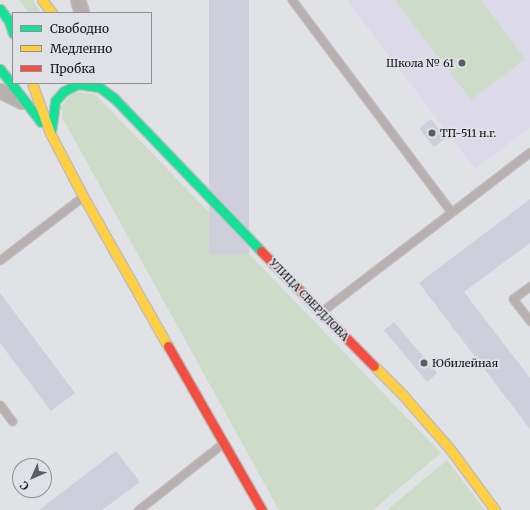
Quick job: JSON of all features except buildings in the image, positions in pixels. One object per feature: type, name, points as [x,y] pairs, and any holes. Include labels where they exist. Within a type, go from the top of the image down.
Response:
[{"type":"main road","points":[[42,0],[51,12]]},
{"type":"main road","points":[[0,10],[11,23]]},
{"type":"main road","points":[[0,69],[25,103],[50,133]]},
{"type":"main road","points":[[32,84],[50,133],[83,196],[262,510]]},
{"type":"main road","points":[[50,133],[55,101],[64,92],[78,84],[99,84]]},
{"type":"main road","name":"УЛИЦА СВЕРДЛОВА","points":[[99,84],[320,312],[408,400],[450,449],[495,510]]},
{"type":"street","points":[[78,0],[82,12]]},
{"type":"street","points":[[0,91],[25,103]]},
{"type":"lane","points":[[292,0],[451,212]]},
{"type":"lane","points":[[320,312],[530,153]]},
{"type":"lane","points":[[0,260],[83,196]]},
{"type":"lane","points":[[530,286],[513,298],[530,322]]},
{"type":"lane","points":[[0,405],[12,421]]},
{"type":"lane","points":[[138,510],[224,443]]},
{"type":"shaded area","name":"Школа № 61","points":[[347,0],[530,0],[530,127],[475,169]]},
{"type":"green space","points":[[19,0],[33,0],[40,12],[28,12]]},
{"type":"green space","points":[[395,0],[481,0],[525,59],[471,100]]},
{"type":"green space","points":[[73,92],[95,94],[441,453],[373,510],[279,510],[63,119],[61,107]]},
{"type":"green space","points":[[447,460],[485,510],[387,510]]},
{"type":"traffic: fast","points":[[0,9],[9,21],[12,30]]},
{"type":"traffic: fast","points":[[0,69],[41,122]]},
{"type":"traffic: fast","points":[[51,131],[55,101],[64,91],[78,84],[99,87]]},
{"type":"traffic: fast","points":[[95,84],[114,98],[261,251]]},
{"type":"traffic: slow","points":[[42,0],[51,12]]},
{"type":"traffic: slow","points":[[32,84],[50,133],[83,196],[168,346]]},
{"type":"traffic: slow","points":[[374,366],[402,394],[450,449],[495,510]]},
{"type":"traffic: jam","points":[[261,251],[374,366]]},
{"type":"traffic: jam","points":[[168,346],[262,510]]},
{"type":"place","name":"Школа № 61","points":[[462,63]]},
{"type":"place","name":"ТП-511 н.г.","points":[[432,133]]},
{"type":"place","name":"Юбилейная","points":[[424,363]]}]
